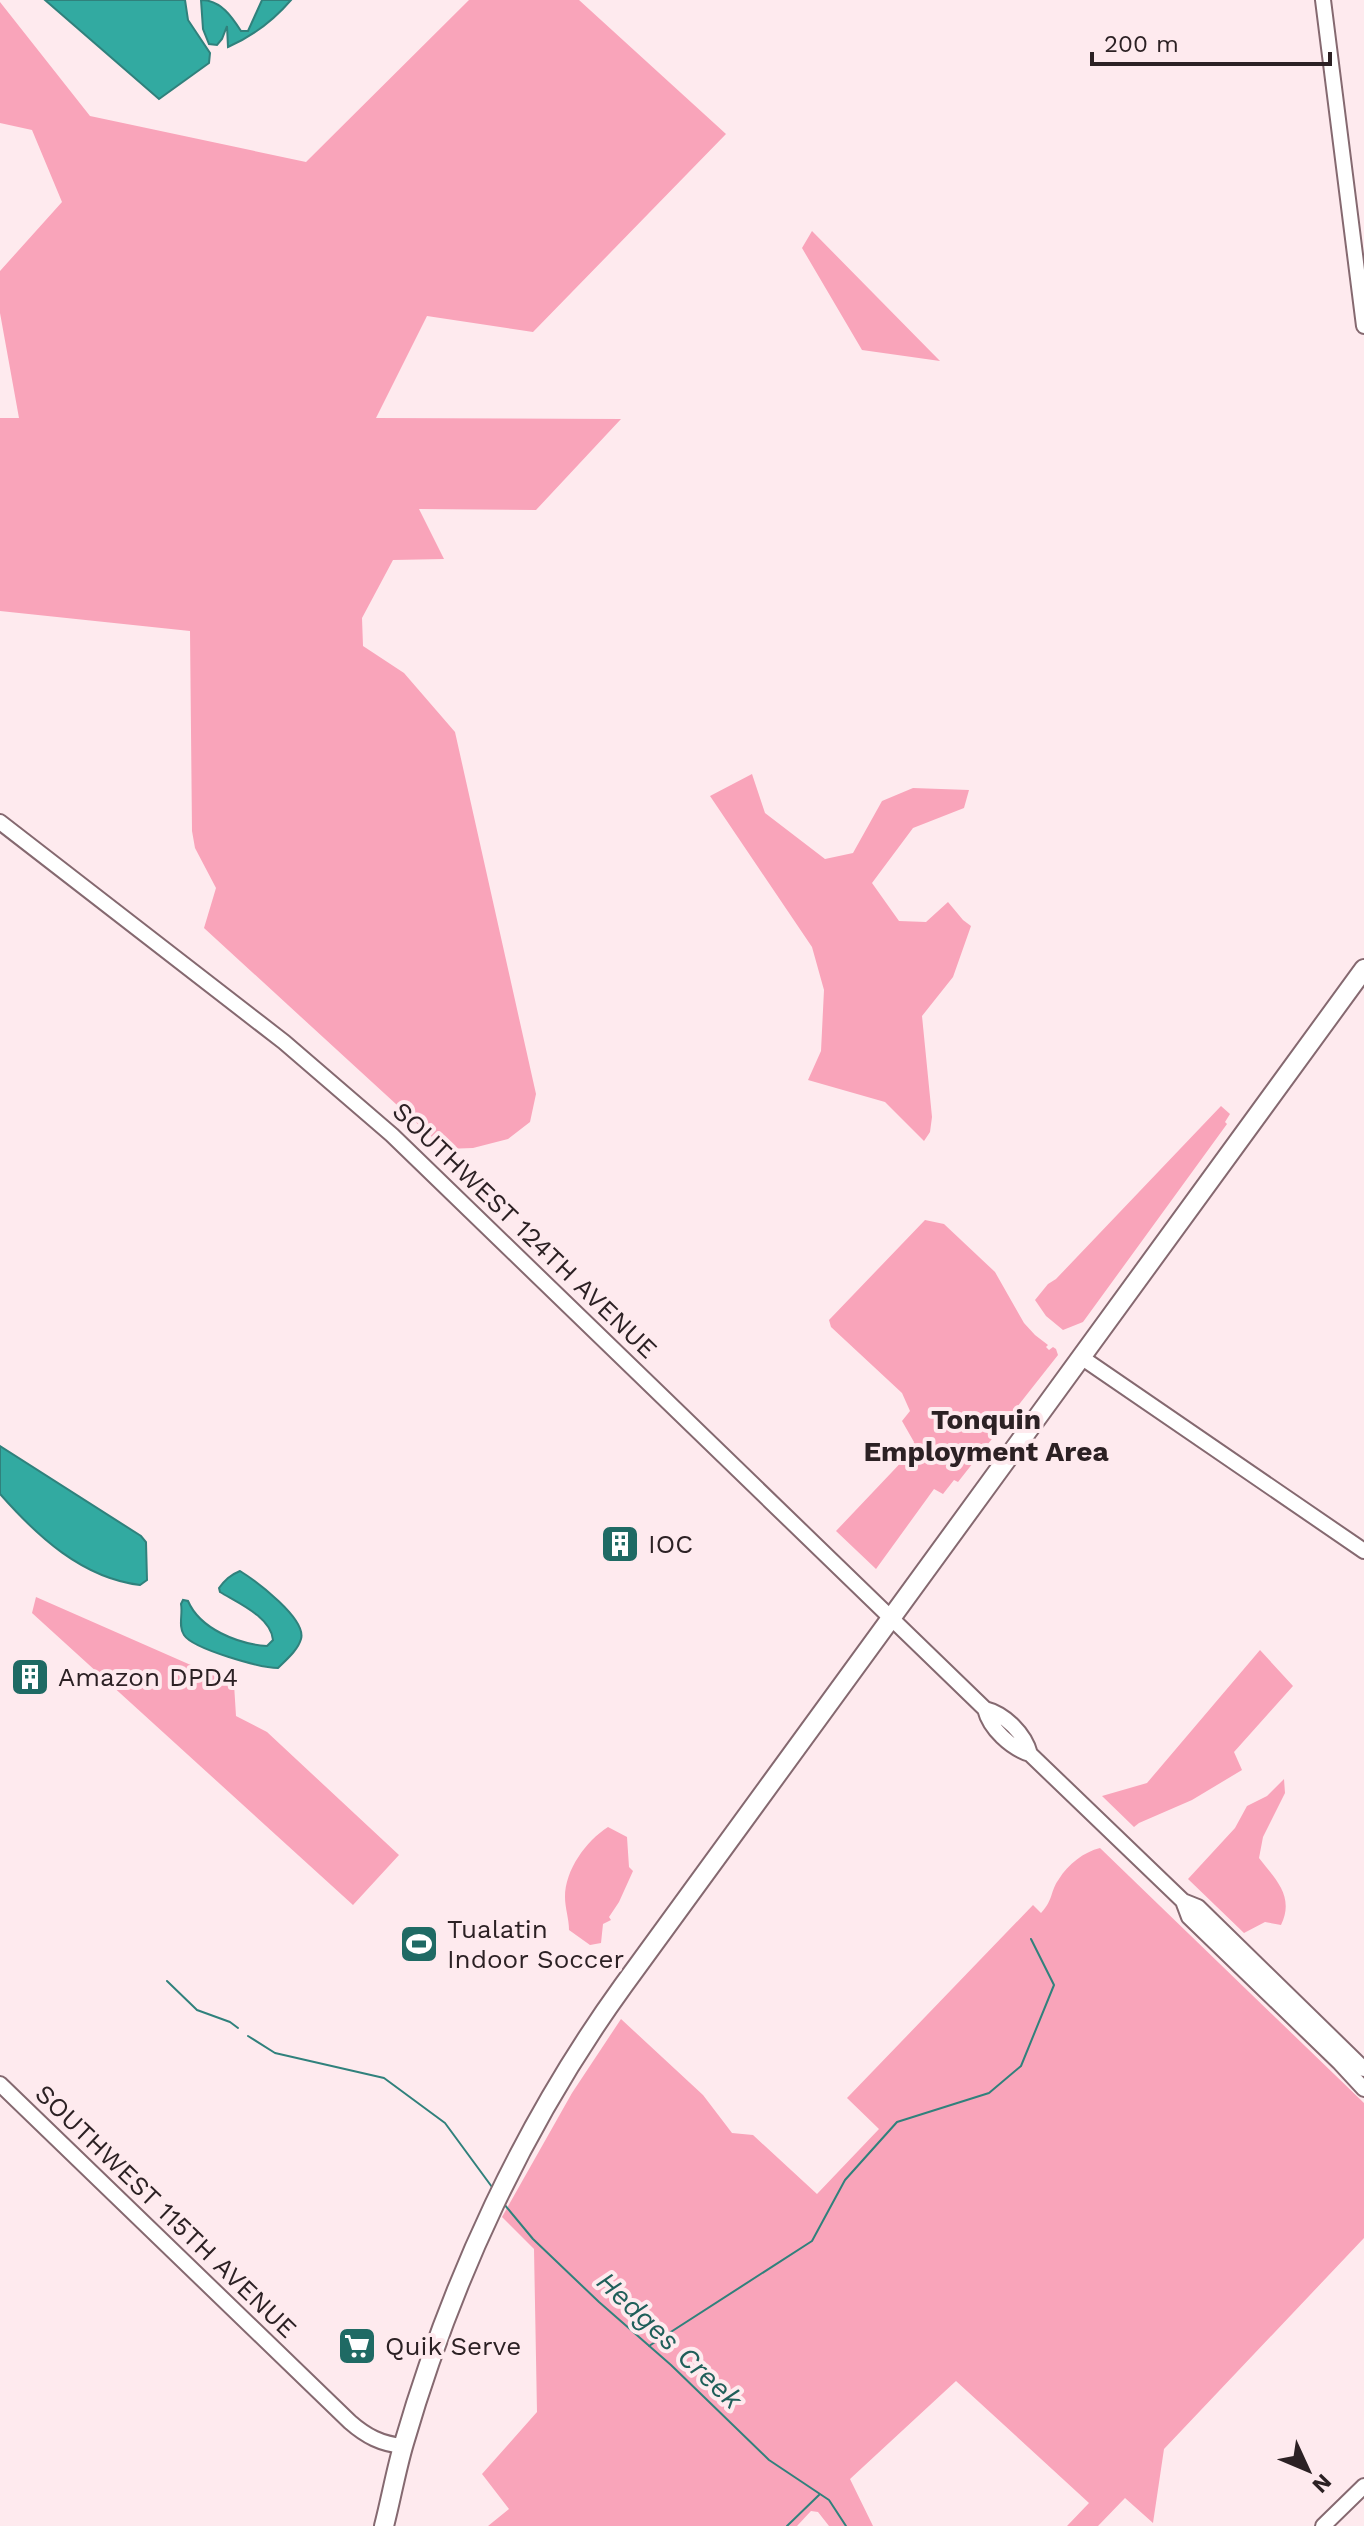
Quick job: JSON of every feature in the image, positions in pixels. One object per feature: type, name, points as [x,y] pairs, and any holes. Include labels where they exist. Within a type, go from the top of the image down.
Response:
[{"type":"highway","points":[[384,2526],[403,2446],[449,2310],[510,2173],[575,2057],[613,2000],[1364,969]]},
{"type":"main road","points":[[1323,0],[1364,326]]},
{"type":"main road","name":"SOUTHWEST 124TH AVENUE","points":[[0,822],[284,1042],[381,1125],[985,1709],[988,1722],[1018,1750],[1030,1754],[1183,1901],[1198,1907],[1364,2069]]},
{"type":"main road","points":[[1081,1357],[1364,1551]]},
{"type":"main road","name":"SOUTHWEST 124TH AVENUE","points":[[1183,1901],[1189,1917],[1364,2089]]},
{"type":"main road","name":"SOUTHWEST 115TH AVENUE","points":[[0,2084],[365,2434],[386,2444],[403,2446]]},
{"type":"main road","points":[[1323,2526],[1364,2486]]},
{"type":"shaded area","points":[[469,0],[579,0],[726,134],[533,332],[427,316],[376,418],[621,419],[536,510],[419,509],[444,559],[393,560],[362,618],[363,646],[404,673],[455,732],[536,1094],[530,1122],[508,1139],[473,1148],[445,1149],[204,928],[216,888],[195,848],[192,831],[190,631],[0,611],[0,418],[19,418],[0,313],[0,271],[62,202],[32,130],[0,123],[0,2],[90,116],[306,162]]},
{"type":"shaded area","points":[[812,231],[940,361],[862,350],[802,248]]},
{"type":"shaded area","points":[[752,774],[765,813],[825,859],[853,853],[882,801],[913,788],[969,790],[964,808],[913,828],[872,883],[899,921],[926,922],[948,902],[971,926],[953,977],[922,1016],[932,1117],[930,1132],[924,1141],[885,1102],[808,1080],[821,1051],[824,990],[812,947],[710,796]]},
{"type":"shaded area","points":[[1221,1106],[1230,1114],[1225,1122],[1227,1124],[1083,1322],[1063,1330],[1046,1316],[1035,1300]]},
{"type":"shaded area","points":[[925,1220],[944,1224],[995,1272],[1024,1323],[1048,1345],[1049,1350],[1053,1347],[1056,1349],[1058,1355],[958,1482],[954,1480],[943,1494],[934,1489],[876,1569],[836,1531],[910,1453],[914,1442],[902,1421],[910,1411],[902,1393],[831,1327],[829,1320]]},
{"type":"shaded area","points":[[36,1597],[234,1684],[236,1716],[267,1732],[399,1855],[353,1905],[32,1613]]},
{"type":"shaded area","points":[[1260,1650],[1293,1686],[1234,1752],[1242,1770],[1192,1800],[1134,1827],[1102,1796],[1147,1783]]},
{"type":"shaded area","points":[[1284,1779],[1285,1793],[1263,1837],[1259,1858],[1281,1888],[1286,1905],[1285,1915],[1281,1925],[1265,1922],[1244,1933],[1188,1879],[1235,1828],[1247,1806],[1267,1796]]},
{"type":"shaded area","points":[[608,1827],[627,1837],[629,1867],[633,1871],[609,1917],[611,1920],[603,1924],[601,1943],[590,1945],[569,1930],[566,1887],[578,1857]]},
{"type":"shaded area","points":[[1100,1848],[1364,2103],[1364,2238],[1164,2449],[1153,2523],[1125,2498],[1098,2526],[1067,2526],[1089,2503],[956,2381],[850,2479],[873,2526],[829,2526],[818,2512],[811,2511],[797,2526],[488,2526],[509,2509],[482,2474],[537,2412],[534,2249],[502,2217],[572,2093],[621,2019],[703,2095],[732,2133],[753,2135],[817,2194],[879,2129],[847,2098],[1033,1905],[1041,1913],[1056,1883],[1072,1864],[1088,1852]]},
{"type":"water","points":[[45,0],[185,0],[188,20],[210,53],[209,63],[159,99]]},
{"type":"water","points":[[201,0],[220,6],[241,31],[248,31],[262,0],[291,0],[262,27],[228,47],[227,26],[217,45],[209,44],[203,29]]},
{"type":"water","points":[[0,1446],[141,1536],[146,1542],[147,1580],[140,1585],[99,1574],[62,1553],[29,1525],[0,1494]]},
{"type":"water","points":[[240,1571],[279,1601],[301,1631],[297,1647],[278,1668],[213,1652],[190,1640],[182,1631],[183,1600],[188,1601],[201,1620],[232,1638],[267,1646],[273,1640],[260,1618],[220,1592],[219,1588],[226,1580]]},
{"type":"waterway","points":[[649,2346],[812,2241],[845,2180],[897,2122],[989,2093],[1021,2066],[1054,1985],[1031,1939]]},
{"type":"waterway","name":"Hedges Creek","points":[[167,1981],[197,2010],[238,2028]]},
{"type":"waterway","name":"Hedges Creek","points":[[248,2036],[275,2053],[384,2078],[445,2123],[492,2187]]},
{"type":"waterway","name":"Hedges Creek","points":[[504,2204],[533,2239],[769,2460],[829,2500],[846,2526]]},
{"type":"waterway","name":"Hedges Creek","points":[[787,2526],[819,2495]]},
{"type":"place","name":"IOC","points":[[620,1544]]},
{"type":"place","name":"Amazon DPD4","points":[[30,1677]]},
{"type":"place","name":"Tualatin Indoor Soccer","points":[[419,1944]]},
{"type":"place","name":"Quik Serve","points":[[357,2346]]},
{"type":"district","name":"Tonquin Employment Area","points":[[986,1435]]}]
